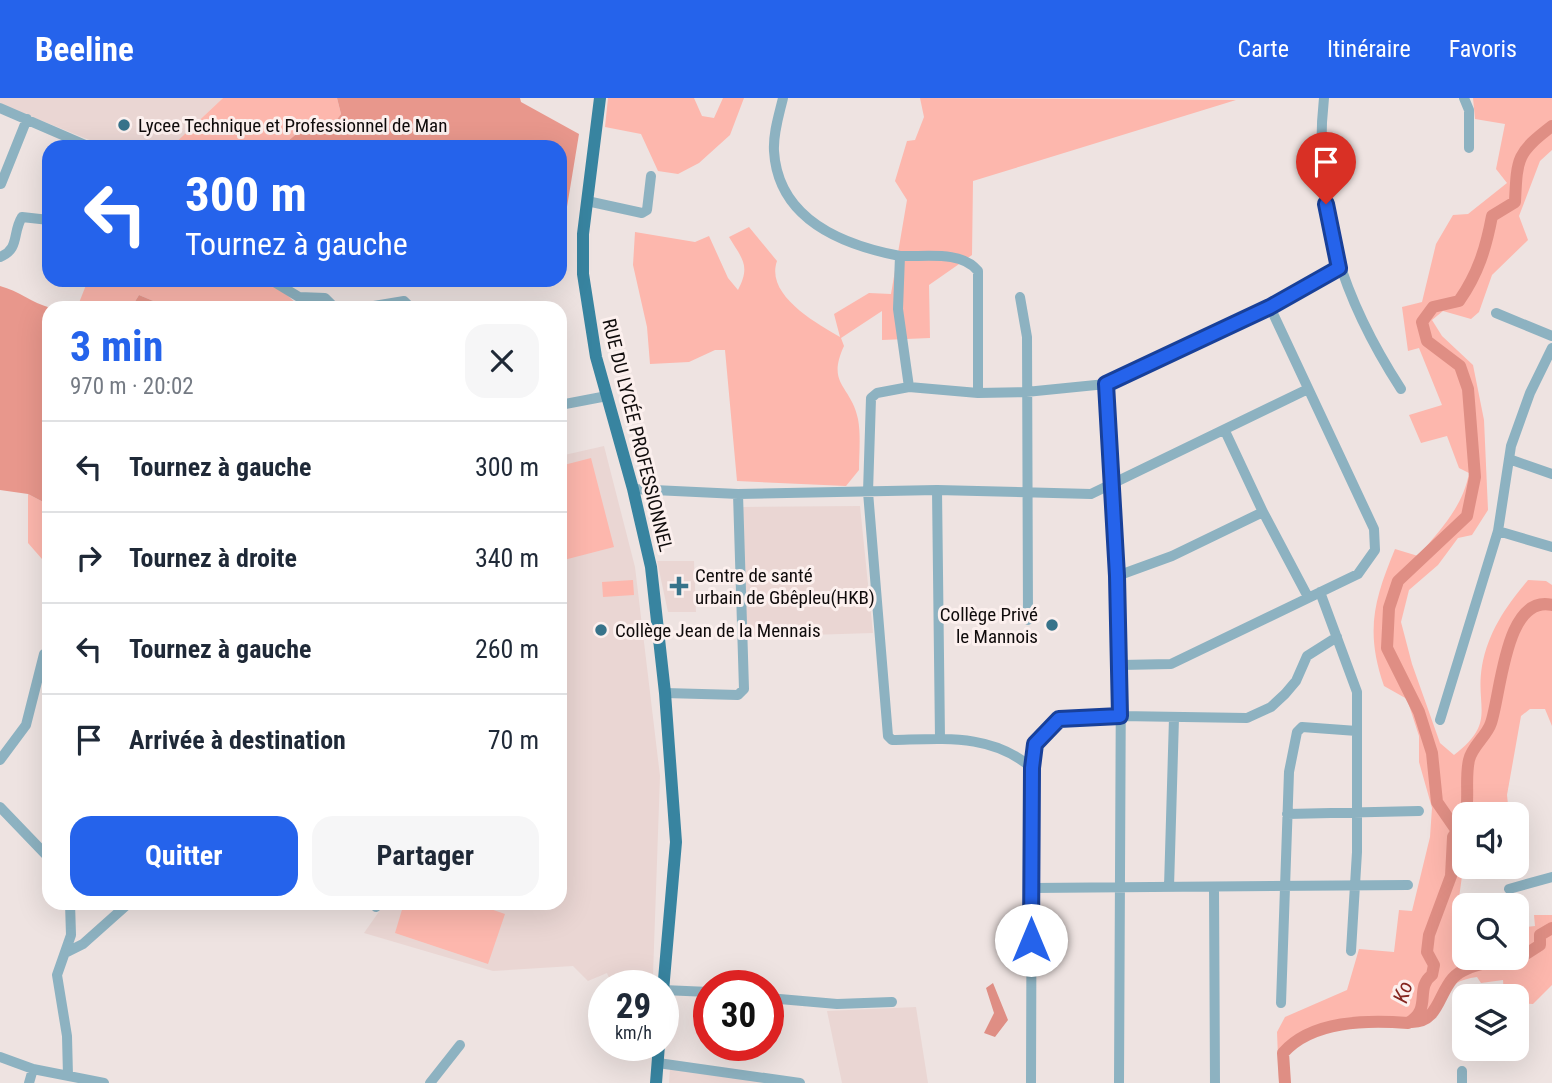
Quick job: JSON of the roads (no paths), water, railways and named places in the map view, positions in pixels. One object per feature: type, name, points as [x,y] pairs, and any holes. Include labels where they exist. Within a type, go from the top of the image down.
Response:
[{"type":"main road","name":"RUE DU LYCÉE PROFESSIONNEL","points":[[600,98],[587,201],[583,274],[596,357],[633,489],[651,567],[665,692],[676,842],[666,970]]},
{"type":"main road","points":[[656,1083],[658,1063]]},
{"type":"street","points":[[783,98],[774,150],[779,177],[802,211],[834,238],[900,256],[961,258],[978,271],[978,393]]},
{"type":"street","points":[[1324,98],[1321,158],[1329,228],[1339,268],[1378,353],[1401,389]]},
{"type":"street","points":[[1464,98],[1469,110],[1469,148]]},
{"type":"street","points":[[0,108],[73,140]]},
{"type":"street","points":[[1,184],[27,119]]},
{"type":"street","points":[[587,201],[645,212],[651,176]]},
{"type":"street","points":[[0,257],[10,253],[16,244],[22,217],[42,219]]},
{"type":"street","points":[[900,256],[898,309],[908,387]]},
{"type":"street","points":[[1032,768],[1018,756],[976,739],[892,740],[888,736],[867,492],[871,398],[877,393],[908,387],[978,393],[1026,392],[1106,384],[1270,307],[1339,268]]},
{"type":"street","points":[[283,287],[299,297],[325,298],[328,301]]},
{"type":"street","points":[[1020,297],[1027,337],[1028,620]]},
{"type":"street","points":[[1121,665],[1171,664],[1358,574],[1375,550],[1374,529],[1270,307]]},
{"type":"street","points":[[1496,313],[1552,336]]},
{"type":"street","points":[[1440,720],[1498,531],[1509,458],[1530,393],[1552,348]]},
{"type":"street","points":[[1106,384],[1121,665],[1119,1083]]},
{"type":"street","points":[[633,489],[738,494],[937,491],[1026,495],[1091,494],[1308,389]]},
{"type":"street","points":[[567,404],[607,396]]},
{"type":"street","points":[[1225,430],[1263,512],[1308,597]]},
{"type":"street","points":[[1509,458],[1552,474]]},
{"type":"street","points":[[937,491],[940,739]]},
{"type":"street","points":[[665,692],[738,695],[744,689],[738,494]]},
{"type":"street","points":[[1091,494],[1112,505]]},
{"type":"street","points":[[1117,576],[1172,556],[1263,512]]},
{"type":"street","points":[[1498,531],[1552,547]]},
{"type":"street","points":[[1320,592],[1357,692],[1351,951]]},
{"type":"street","points":[[1018,756],[1035,744],[1059,719],[1120,716],[1247,718],[1257,715],[1285,694],[1297,681],[1307,656],[1338,637]]},
{"type":"street","points":[[0,760],[26,725],[42,662]]},
{"type":"street","points":[[1169,887],[1174,718]]},
{"type":"street","points":[[1281,1003],[1289,772],[1299,728],[1357,731]]},
{"type":"street","points":[[1031,1083],[1032,768],[1035,744]]},
{"type":"street","points":[[0,807],[42,851]]},
{"type":"street","points":[[1287,814],[1419,811]]},
{"type":"street","points":[[1509,889],[1552,877]]},
{"type":"street","points":[[1032,888],[1408,885]]},
{"type":"street","points":[[1214,887],[1215,1083]]},
{"type":"street","points":[[68,1076],[67,1036],[57,975],[73,920],[71,910]]},
{"type":"street","points":[[65,953],[83,944],[121,910]]},
{"type":"street","points":[[784,999],[837,1004],[892,1002]]},
{"type":"street","points":[[430,1083],[460,1045]]},
{"type":"street","points":[[0,1057],[33,1069],[104,1083]]},
{"type":"street","points":[[658,1063],[800,1083]]},
{"type":"street","points":[[29,1083],[33,1069]]},
{"type":"street","points":[[1462,1071],[1462,1083]]},
{"type":"waterway","points":[[1452,824],[1437,802],[1432,753],[1419,712],[1387,648],[1389,608],[1398,581],[1467,516],[1475,477],[1468,389],[1460,366],[1427,341],[1422,322],[1433,307],[1459,301],[1480,260],[1492,216],[1515,202],[1521,157],[1525,150],[1552,126]]},
{"type":"waterway","name":"Ko","points":[[1467,802],[1469,760],[1491,723],[1502,670],[1515,630],[1524,615],[1536,606],[1552,605]]},
{"type":"waterway","name":"Ko","points":[[1285,1083],[1283,1053],[1309,1034],[1324,1028],[1358,1022],[1408,1023],[1420,1011],[1424,986],[1432,975],[1434,965],[1427,952],[1429,935],[1451,876],[1452,856]]},
{"type":"waterway","points":[[1529,952],[1540,945],[1540,935],[1552,928]]},
{"type":"waterway","points":[[1412,1022],[1427,1018],[1453,978],[1464,970]]},
{"type":"place","name":"Lycee Technique et Professionnel de Man","points":[[124,125]]},
{"type":"place","name":"Centre de santé urbain de Gbêpleu(HKB)","points":[[679,586]]},
{"type":"place","name":"Collège Privé le Mannois","points":[[1052,625]]},
{"type":"place","name":"Collège Jean de la Mennais","points":[[601,630]]}]
